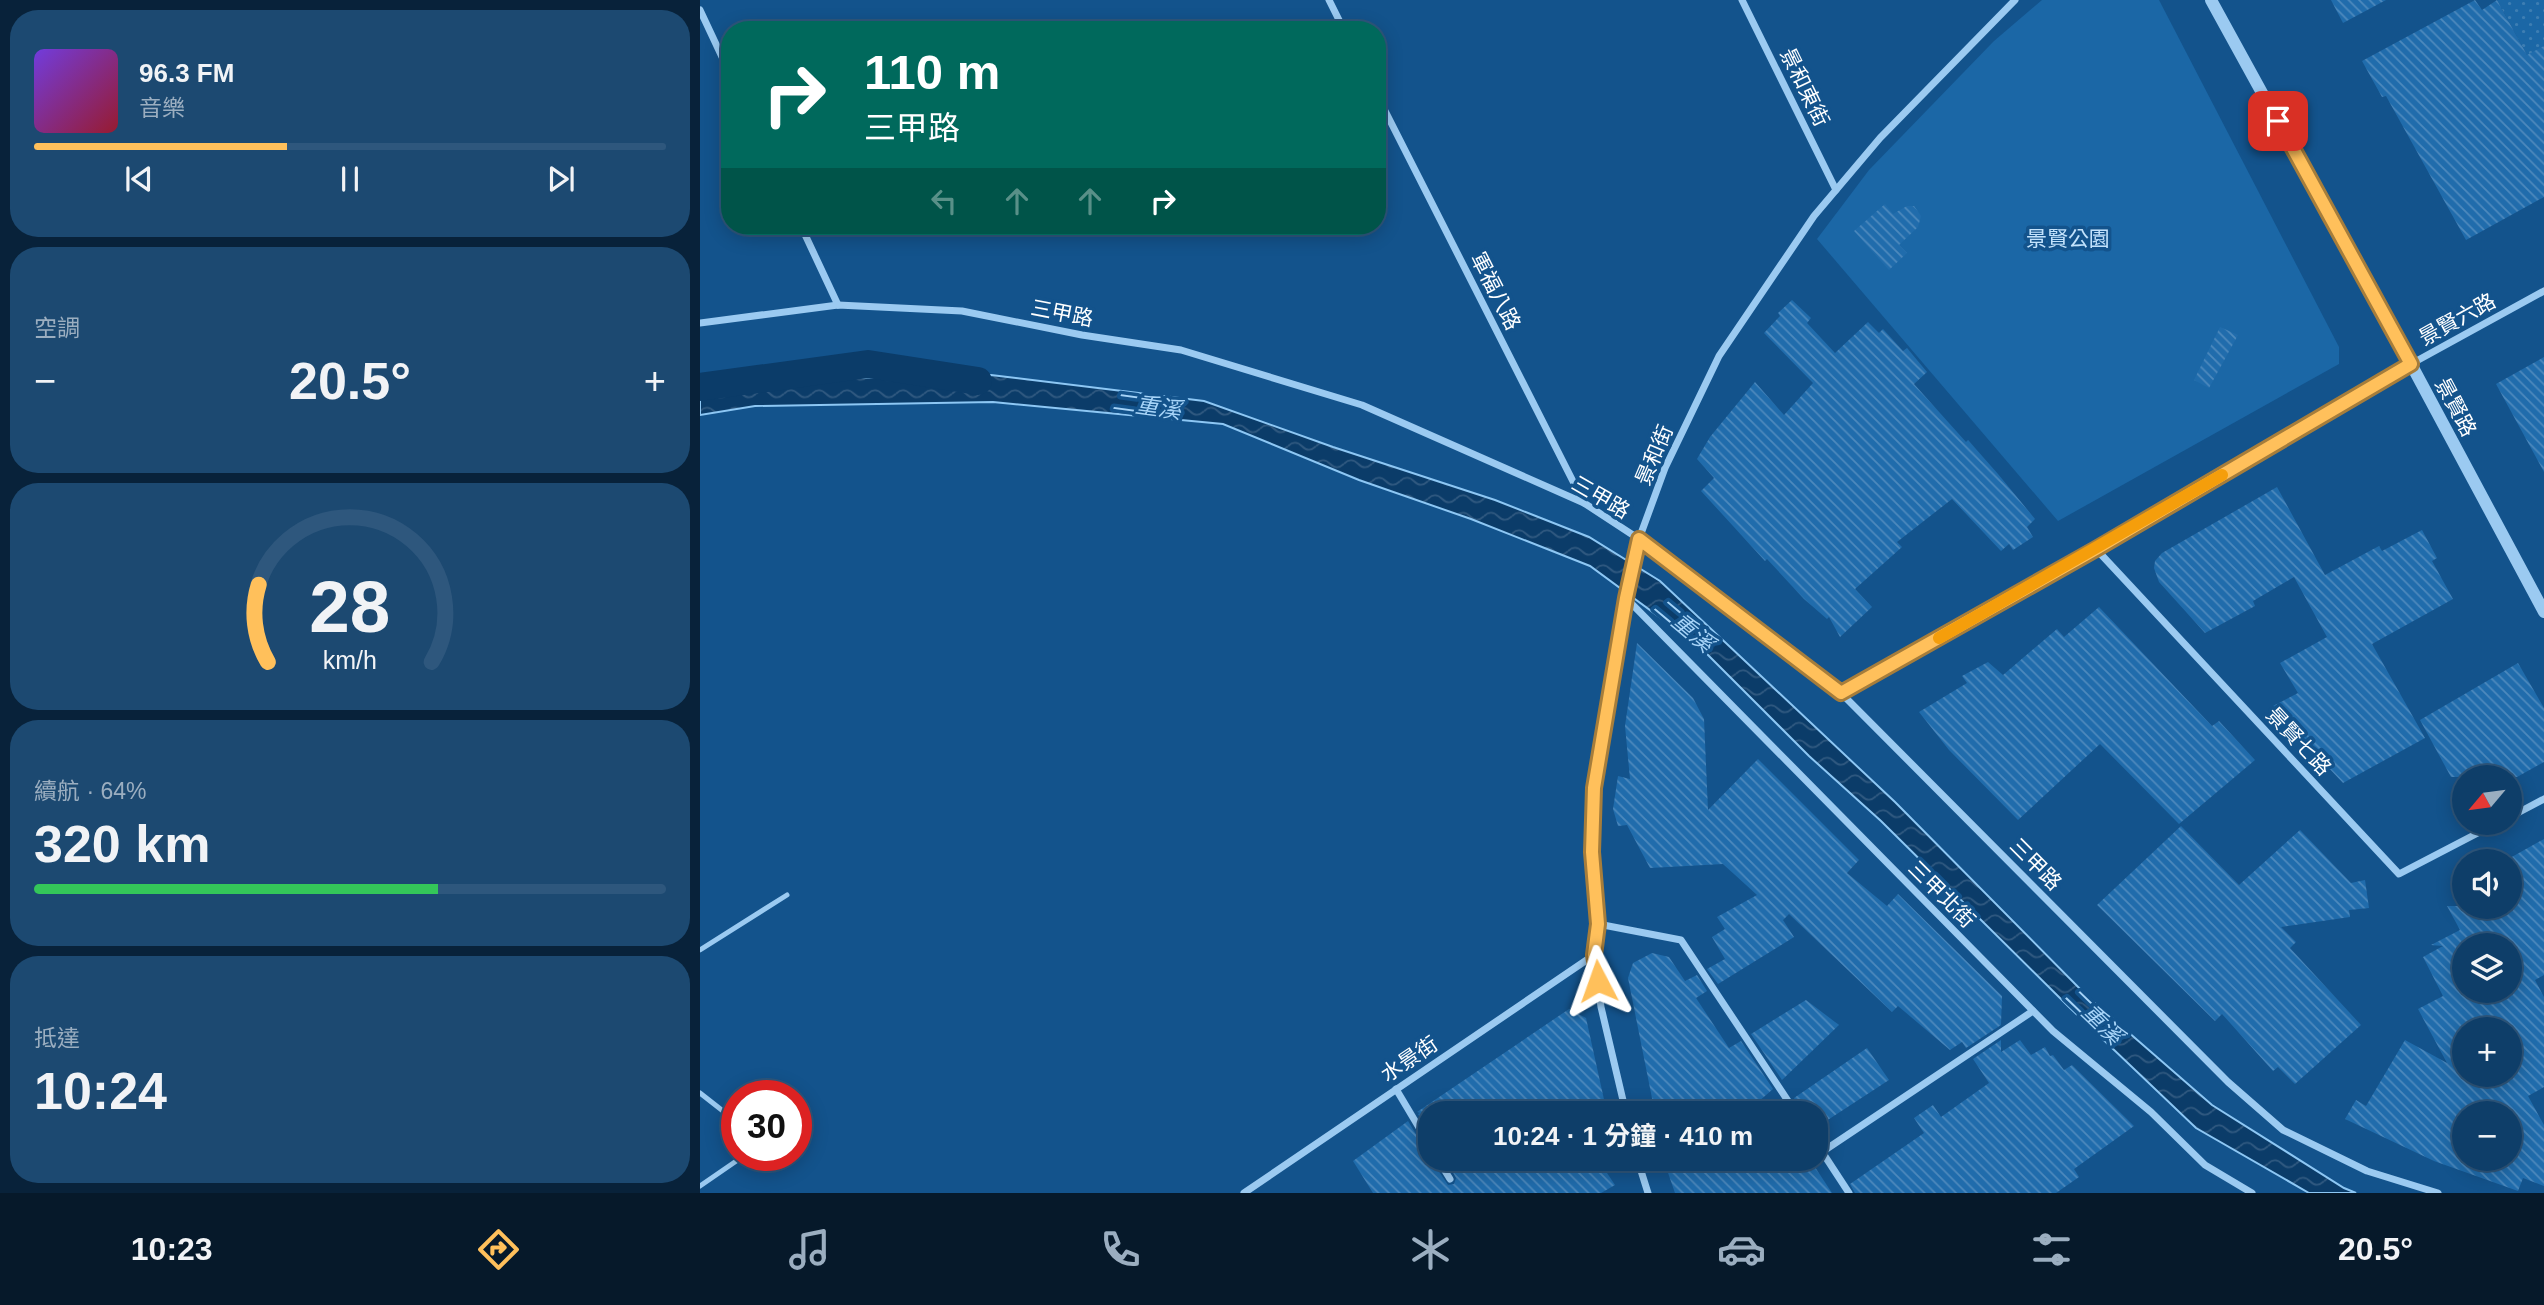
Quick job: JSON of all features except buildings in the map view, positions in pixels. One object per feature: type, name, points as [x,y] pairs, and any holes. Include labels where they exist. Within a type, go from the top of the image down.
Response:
[{"type":"street","points":[[1329,0],[1340,21]]},
{"type":"street","name":"景和東街","points":[[1742,0],[1836,190]]},
{"type":"street","name":"景和街","points":[[1623,1101],[1601,1007],[1594,955],[1598,924],[1592,852],[1594,788],[1626,598],[1639,539],[1665,468],[1719,356],[1814,216],[1880,138],[2015,0]]},
{"type":"street","name":"景賢路","points":[[2211,0],[2544,612]]},
{"type":"street","points":[[700,10],[721,55]]},
{"type":"street","name":"軍福八路","points":[[1386,113],[1584,503]]},
{"type":"street","points":[[805,235],[838,304]]},
{"type":"street","name":"景賢六路","points":[[1841,693],[2096,549],[2411,364],[2544,291]]},
{"type":"street","name":"三甲路","points":[[700,323],[838,304],[962,311],[1181,351],[1362,405],[1584,503],[1639,539],[1841,693],[2218,1073],[2283,1130],[2367,1171],[2438,1193]]},
{"type":"street","name":"景賢七路","points":[[2096,549],[2399,874],[2474,835]]},
{"type":"street","name":"三甲北街","points":[[1626,598],[2053,1031],[2151,1112],[2205,1165],[2252,1193]]},
{"type":"street","points":[[2522,811],[2544,799]]},
{"type":"street","points":[[1598,924],[1681,940],[1788,1101]]},
{"type":"street","name":"水景街","points":[[1244,1193],[1594,955]]},
{"type":"street","points":[[1828,1148],[2033,1011]]},
{"type":"street","points":[[1396,1089],[1418,1126]]},
{"type":"street","points":[[1828,1161],[1849,1193]]},
{"type":"street","points":[[1445,1171],[1450,1179]]},
{"type":"street","points":[[1641,1171],[1648,1193]]},
{"type":"lane","points":[[700,950],[787,895]]},
{"type":"lane","points":[[700,1093],[721,1109]]},
{"type":"lane","points":[[700,1186],[722,1171]]},
{"type":"green space","name":"景賢公園","points":[[2042,0],[2159,0],[2339,347],[2339,364],[2058,521],[1817,239],[1869,170],[1994,41]]},
{"type":"green space","points":[[2497,0],[2544,0],[2544,54],[2527,55]]},
{"type":"water","name":"二重溪","points":[[991,375],[1204,401],[1495,500],[1589,537],[1660,581],[1895,802],[2089,998],[2212,1105],[2356,1193],[2309,1193],[2196,1128],[1881,821],[1809,756],[1700,647],[1590,566],[1471,519],[1359,480],[1223,424],[993,402],[755,406],[700,415],[700,381]]},
{"type":"waterway","name":"二重溪","points":[[700,387],[868,364],[978,381]]},
{"type":"slow traffic","points":[[1939,638],[2222,475]]},
{"type":"route","points":[[1598,981],[1594,955],[1598,924],[1592,852],[1594,788],[1626,598],[1639,539],[1841,693],[2096,549],[2411,364],[2278,121]]}]
